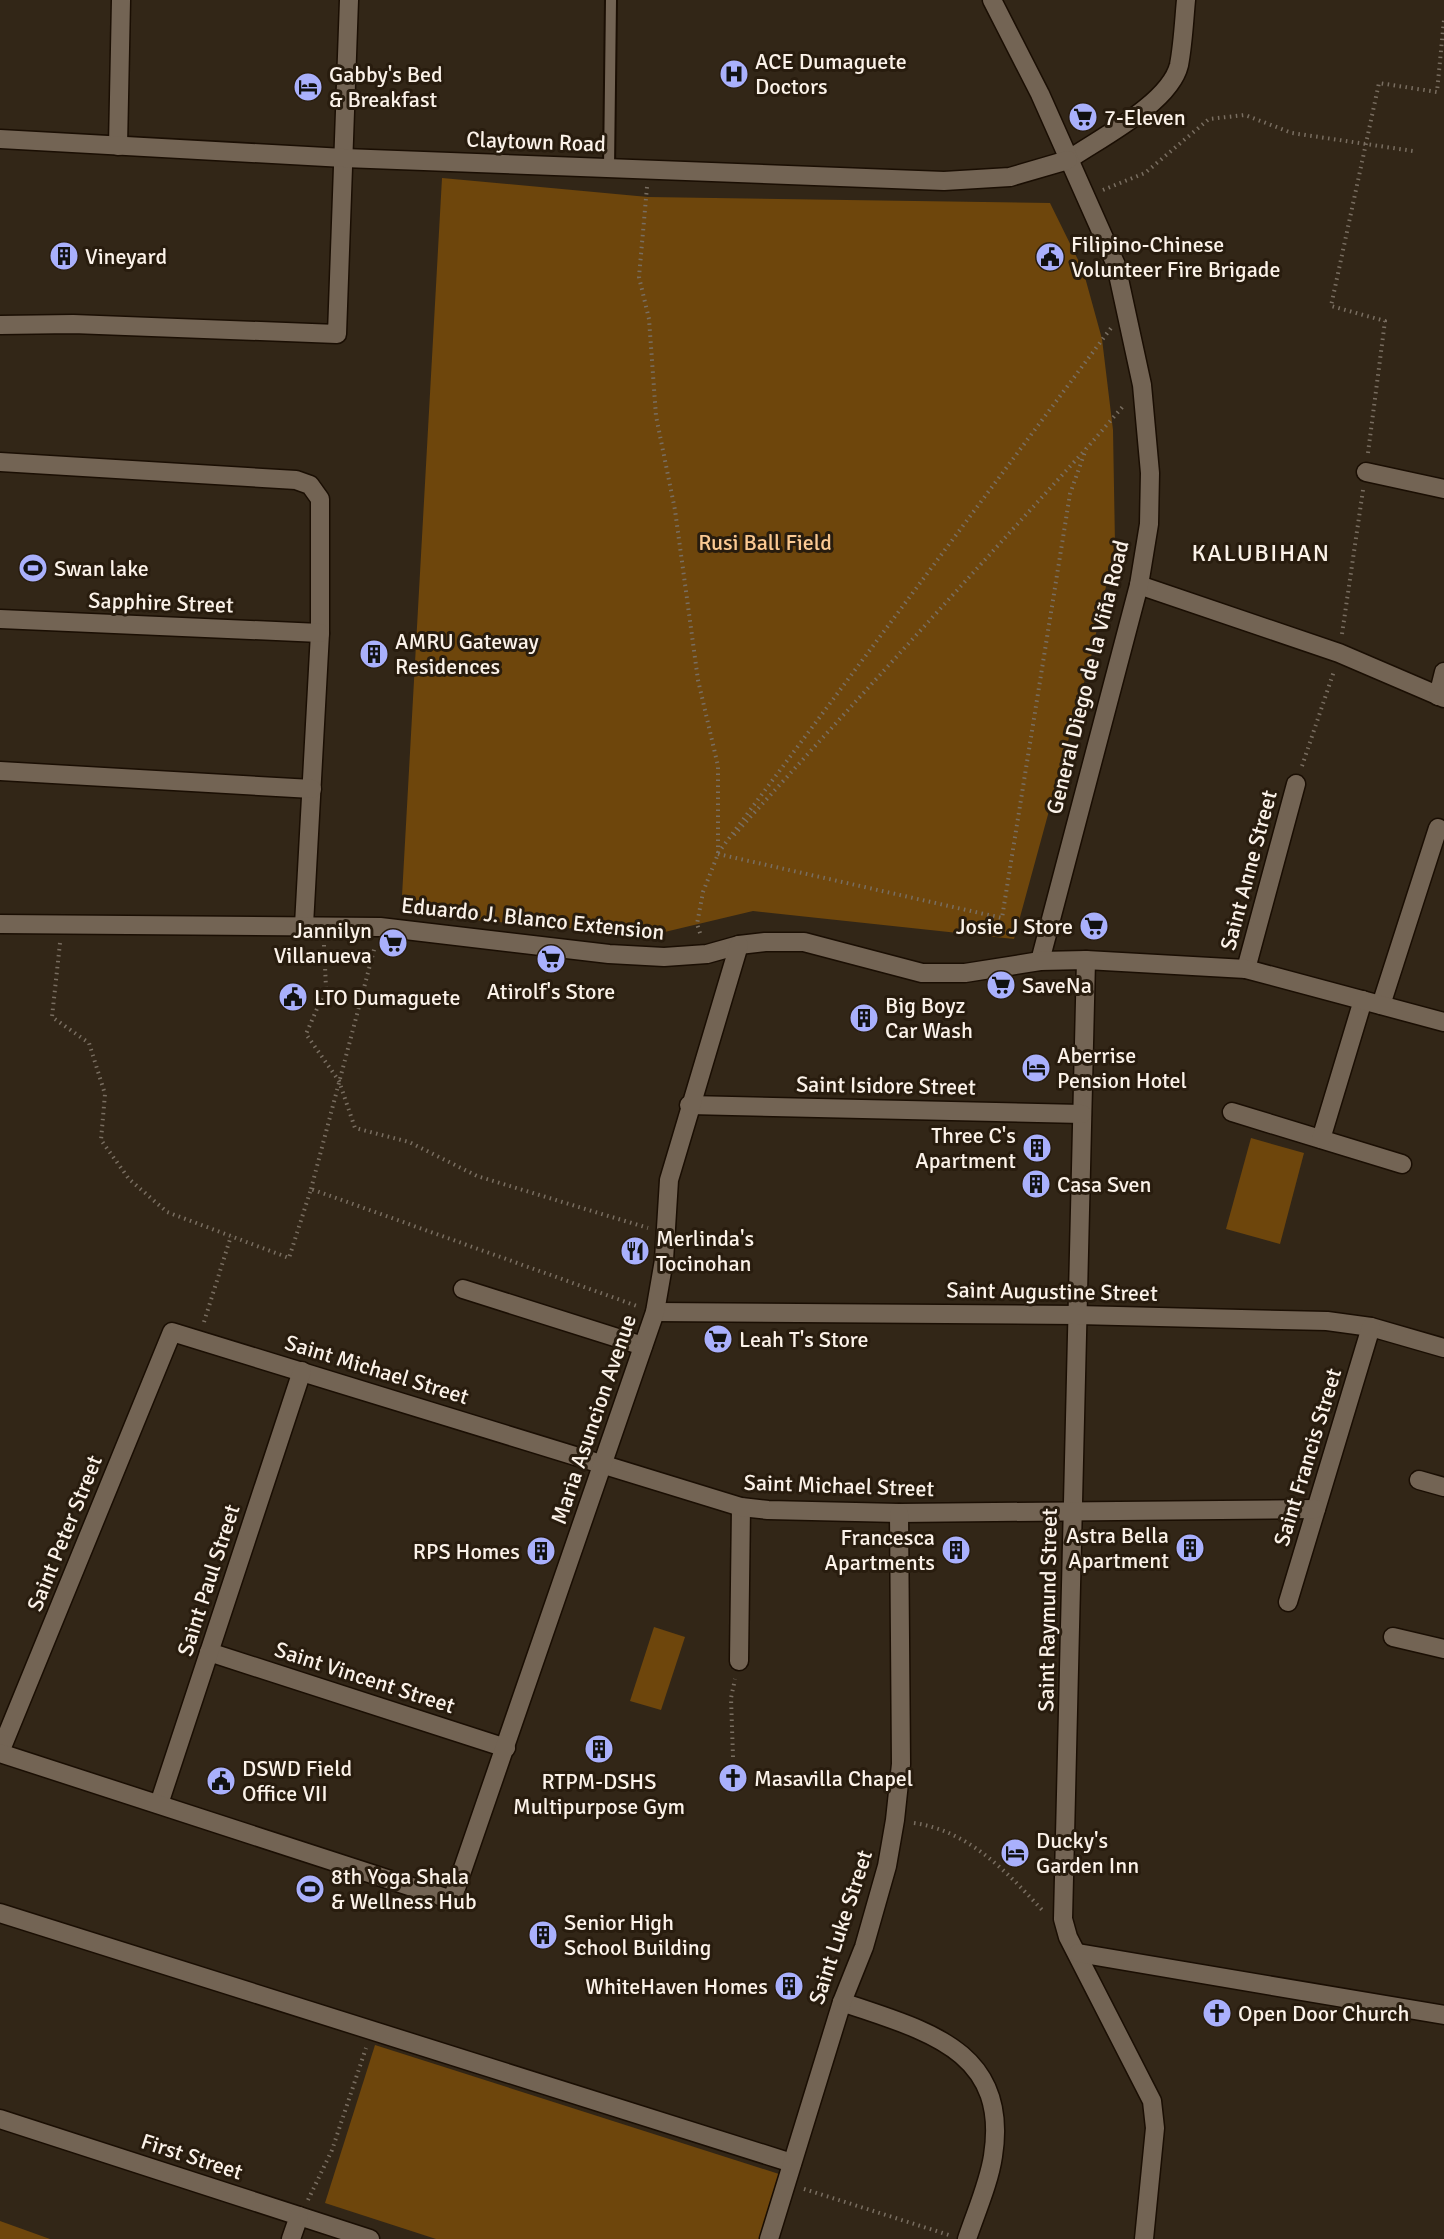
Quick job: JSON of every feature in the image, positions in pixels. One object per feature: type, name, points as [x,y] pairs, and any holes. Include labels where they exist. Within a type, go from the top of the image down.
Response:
[{"type":"street","points":[[118,146],[121,0]]},
{"type":"street","points":[[0,325],[73,324],[337,334],[349,0]]},
{"type":"street","name":"General Diego de la Viña Road","points":[[992,0],[1040,94],[1116,265],[1142,385],[1150,473],[1149,524],[1139,585],[1040,961]]},
{"type":"street","name":"Claytown Road","points":[[0,139],[344,158],[944,181],[1010,177],[1068,160],[1158,98],[1171,84],[1179,66],[1186,0]]},
{"type":"street","points":[[0,462],[296,480],[310,484],[320,499],[320,633],[304,926]]},
{"type":"street","points":[[1366,472],[1444,489]]},
{"type":"street","points":[[1139,585],[1339,654],[1441,697],[1444,672]]},
{"type":"street","name":"Sapphire Street","points":[[0,619],[320,633]]},
{"type":"street","points":[[0,771],[312,789]]},
{"type":"street","name":"Saint Anne Street","points":[[1246,969],[1296,784]]},
{"type":"street","points":[[1382,1005],[1438,828]]},
{"type":"street","name":"Eduardo J. Blanco Extension","points":[[0,924],[380,927],[609,954],[664,957],[707,954],[739,945],[765,942],[804,942],[922,973],[965,973],[1040,961],[1086,960],[1246,969],[1444,1022]]},
{"type":"street","name":"Maria Asuncion Avenue","points":[[159,1804],[452,1900],[655,1312],[666,1233],[669,1180],[689,1105],[739,945]]},
{"type":"street","name":"Saint Raymund Street","points":[[1086,960],[1063,1919],[1068,1937],[1152,2101],[1155,2128],[1144,2239]]},
{"type":"street","points":[[1321,1139],[1363,1000]]},
{"type":"street","name":"Saint Isidore Street","points":[[689,1105],[1082,1113]]},
{"type":"street","points":[[1232,1112],[1402,1164]]},
{"type":"street","points":[[463,1290],[643,1346]]},
{"type":"street","name":"Saint Augustine Street","points":[[655,1312],[1077,1315],[1327,1321],[1371,1327],[1444,1348]]},
{"type":"street","name":"Saint Francis Street","points":[[1288,1602],[1371,1327]]},
{"type":"street","name":"Saint Michael Street","points":[[172,1332],[741,1507],[768,1510],[899,1513],[1316,1509]]},
{"type":"street","name":"Saint Peter Street","points":[[0,1753],[172,1332]]},
{"type":"street","name":"Saint Paul Street","points":[[159,1804],[302,1371]]},
{"type":"street","points":[[1419,1480],[1444,1487]]},
{"type":"street","points":[[739,1661],[741,1507]]},
{"type":"street","name":"Saint Luke Street","points":[[769,2239],[842,2002],[864,1947],[887,1866],[896,1820],[900,1764],[899,1513]]},
{"type":"street","points":[[1393,1637],[1444,1649]]},
{"type":"street","name":"Saint Vincent Street","points":[[209,1652],[506,1748]]},
{"type":"street","points":[[0,1753],[159,1804]]},
{"type":"street","points":[[0,1913],[792,2163]]},
{"type":"street","points":[[1078,1953],[1444,2015]]},
{"type":"street","points":[[842,2002],[928,2032],[948,2042],[964,2056],[983,2083],[994,2106],[997,2125],[993,2158],[959,2237]]},
{"type":"street","name":"First Street","points":[[0,2119],[370,2239]]},
{"type":"street","points":[[291,2239],[299,2216]]},
{"type":"lane","points":[[609,168],[611,0]]},
{"type":"path","points":[[1296,784],[1339,654],[1366,472],[1385,321],[1331,306],[1379,83],[1437,92],[1444,20]]},
{"type":"path","points":[[1085,197],[1145,173],[1209,119],[1245,114],[1292,133],[1413,151]]},
{"type":"path","points":[[646,169],[648,197],[639,277],[649,319],[656,416],[675,510],[698,680],[718,766],[718,854]]},
{"type":"path","points":[[707,954],[697,924],[702,892],[718,854],[1126,308]]},
{"type":"path","points":[[718,854],[1142,385]]},
{"type":"path","points":[[718,854],[1002,918],[1070,494],[1086,449]]},
{"type":"path","points":[[61,925],[59,969],[51,1017],[89,1043],[105,1094],[101,1140],[129,1179],[167,1212],[289,1258],[310,1189],[380,927]]},
{"type":"path","points":[[323,926],[326,988],[306,1034],[339,1081],[355,1128],[409,1142],[477,1176],[666,1233]]},
{"type":"path","points":[[310,1189],[655,1312]]},
{"type":"path","points":[[198,1340],[231,1236]]},
{"type":"path","points":[[733,1757],[731,1698],[739,1661]]},
{"type":"path","points":[[896,1820],[928,1825],[947,1831],[966,1841],[1006,1871],[1045,1912]]},
{"type":"path","points":[[299,2216],[332,2150],[372,2030]]},
{"type":"path","points":[[787,2183],[959,2237]]},
{"type":"green space","name":"Rusi Ball Field","points":[[442,178],[648,197],[1050,203],[1083,270],[1102,339],[1113,430],[1115,544],[1091,657],[1014,939],[753,911],[652,935],[401,914]]},
{"type":"green space","points":[[1251,1138],[1304,1153],[1280,1244],[1226,1229]]},
{"type":"green space","points":[[654,1627],[685,1637],[661,1710],[630,1701]]},
{"type":"green space","points":[[375,2045],[779,2174],[759,2239],[436,2239],[325,2203]]},
{"type":"green space","points":[[0,2221],[50,2239],[0,2239]]},
{"type":"place","name":"ACE Dumaguete Doctors","points":[[734,74]]},
{"type":"place","name":"Gabby's Bed & Breakfast","points":[[308,87]]},
{"type":"place","name":"7-Eleven","points":[[1083,117]]},
{"type":"place","name":"Vineyard","points":[[64,256]]},
{"type":"place","name":"Filipino-Chinese Volunteer Fire Brigade","points":[[1050,257]]},
{"type":"place","name":"Swan lake","points":[[33,568]]},
{"type":"place","name":"AMRU Gateway Residences","points":[[374,654]]},
{"type":"place","name":"Josie J Store","points":[[1094,926]]},
{"type":"place","name":"Jannilyn Villanueva","points":[[393,943]]},
{"type":"place","name":"Atirolf's Store","points":[[551,959]]},
{"type":"place","name":"SaveNa","points":[[1001,985]]},
{"type":"place","name":"LTO Dumaguete","points":[[293,997]]},
{"type":"place","name":"Big Boyz Car Wash","points":[[864,1018]]},
{"type":"place","name":"Aberrise Pension Hotel","points":[[1036,1068]]},
{"type":"place","name":"Three C's Apartment","points":[[1037,1148]]},
{"type":"place","name":"Casa Sven","points":[[1036,1184]]},
{"type":"place","name":"Merlinda's Tocinohan","points":[[635,1251]]},
{"type":"place","name":"Leah T's Store","points":[[718,1339]]},
{"type":"place","name":"Astra Bella Apartment","points":[[1190,1548]]},
{"type":"place","name":"Francesca Apartments","points":[[956,1550]]},
{"type":"place","name":"RPS Homes","points":[[541,1551]]},
{"type":"place","name":"RTPM-DSHS Multipurpose Gym","points":[[599,1749]]},
{"type":"place","name":"Masavilla Chapel","points":[[733,1778]]},
{"type":"place","name":"DSWD Field Office VII","points":[[221,1781]]},
{"type":"place","name":"Ducky's Garden Inn","points":[[1015,1853]]},
{"type":"place","name":"8th Yoga Shala & Wellness Hub","points":[[310,1889]]},
{"type":"place","name":"Senior High School Building","points":[[543,1935]]},
{"type":"place","name":"WhiteHaven Homes","points":[[789,1986]]},
{"type":"place","name":"Open Door Church","points":[[1217,2013]]},
{"type":"district","name":"KALUBIHAN","points":[[1261,553]]}]
